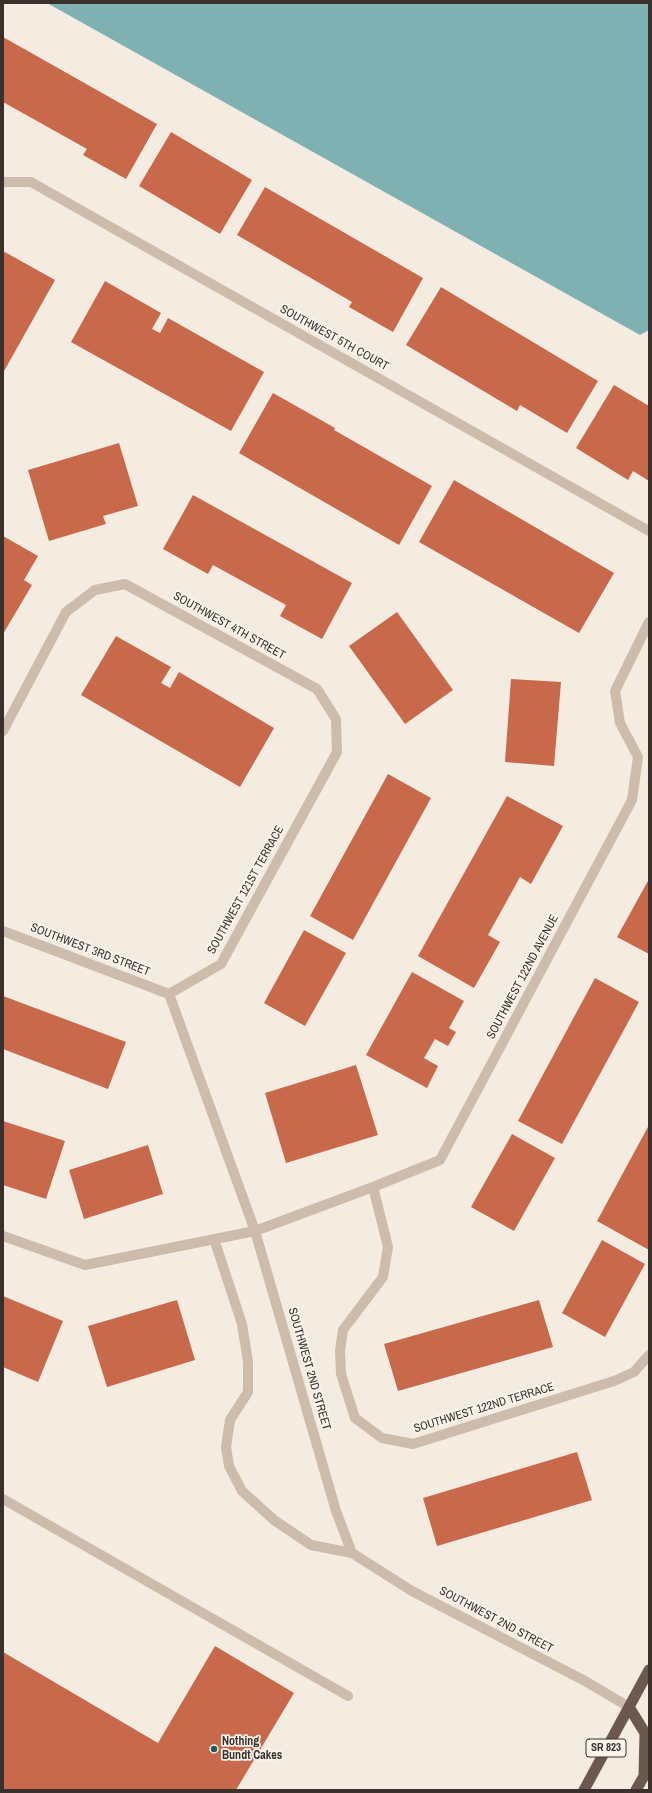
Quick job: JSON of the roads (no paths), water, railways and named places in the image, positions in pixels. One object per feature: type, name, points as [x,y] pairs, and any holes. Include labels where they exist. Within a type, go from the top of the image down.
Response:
[{"type":"highway","name":"SR 823","points":[[584,1790],[649,1670]]},
{"type":"highway","points":[[629,1707],[646,1733],[644,1776],[636,1790]]},
{"type":"street","name":"SOUTHWEST 5TH COURT","points":[[3,182],[31,182],[649,531]]},
{"type":"street","name":"SOUTHWEST 4TH STREET","points":[[3,731],[66,612],[95,590],[125,584],[317,689],[336,719]]},
{"type":"street","name":"SOUTHWEST 122ND AVENUE","points":[[255,1231],[373,1187],[440,1160],[632,800],[638,757],[620,723],[615,691],[649,622]]},
{"type":"street","name":"SOUTHWEST 121ST TERRACE","points":[[169,994],[221,964],[337,752],[336,719]]},
{"type":"street","name":"SOUTHWEST 3RD STREET","points":[[3,931],[169,994]]},
{"type":"street","points":[[3,1236],[85,1265],[255,1231],[169,994]]},
{"type":"street","name":"SOUTHWEST 122ND TERRACE","points":[[373,1187],[388,1247],[383,1277],[343,1330],[340,1351],[341,1374],[355,1418],[382,1438],[413,1444],[614,1381],[634,1372],[649,1355]]},
{"type":"street","name":"SOUTHWEST 2ND STREET","points":[[255,1231],[336,1511],[352,1553]]},
{"type":"street","name":"SOUTHWEST 2ND STREET","points":[[214,1239],[242,1324],[248,1362],[248,1392],[230,1420],[226,1447],[229,1466],[242,1491],[274,1520],[311,1545],[352,1553],[412,1591],[585,1681],[629,1707]]},
{"type":"street","points":[[3,1499],[348,1696]]},
{"type":"water","points":[[47,3],[649,3],[649,330],[640,335]]},
{"type":"place","name":"Nothing Bundt Cakes","points":[[214,1749]]}]
